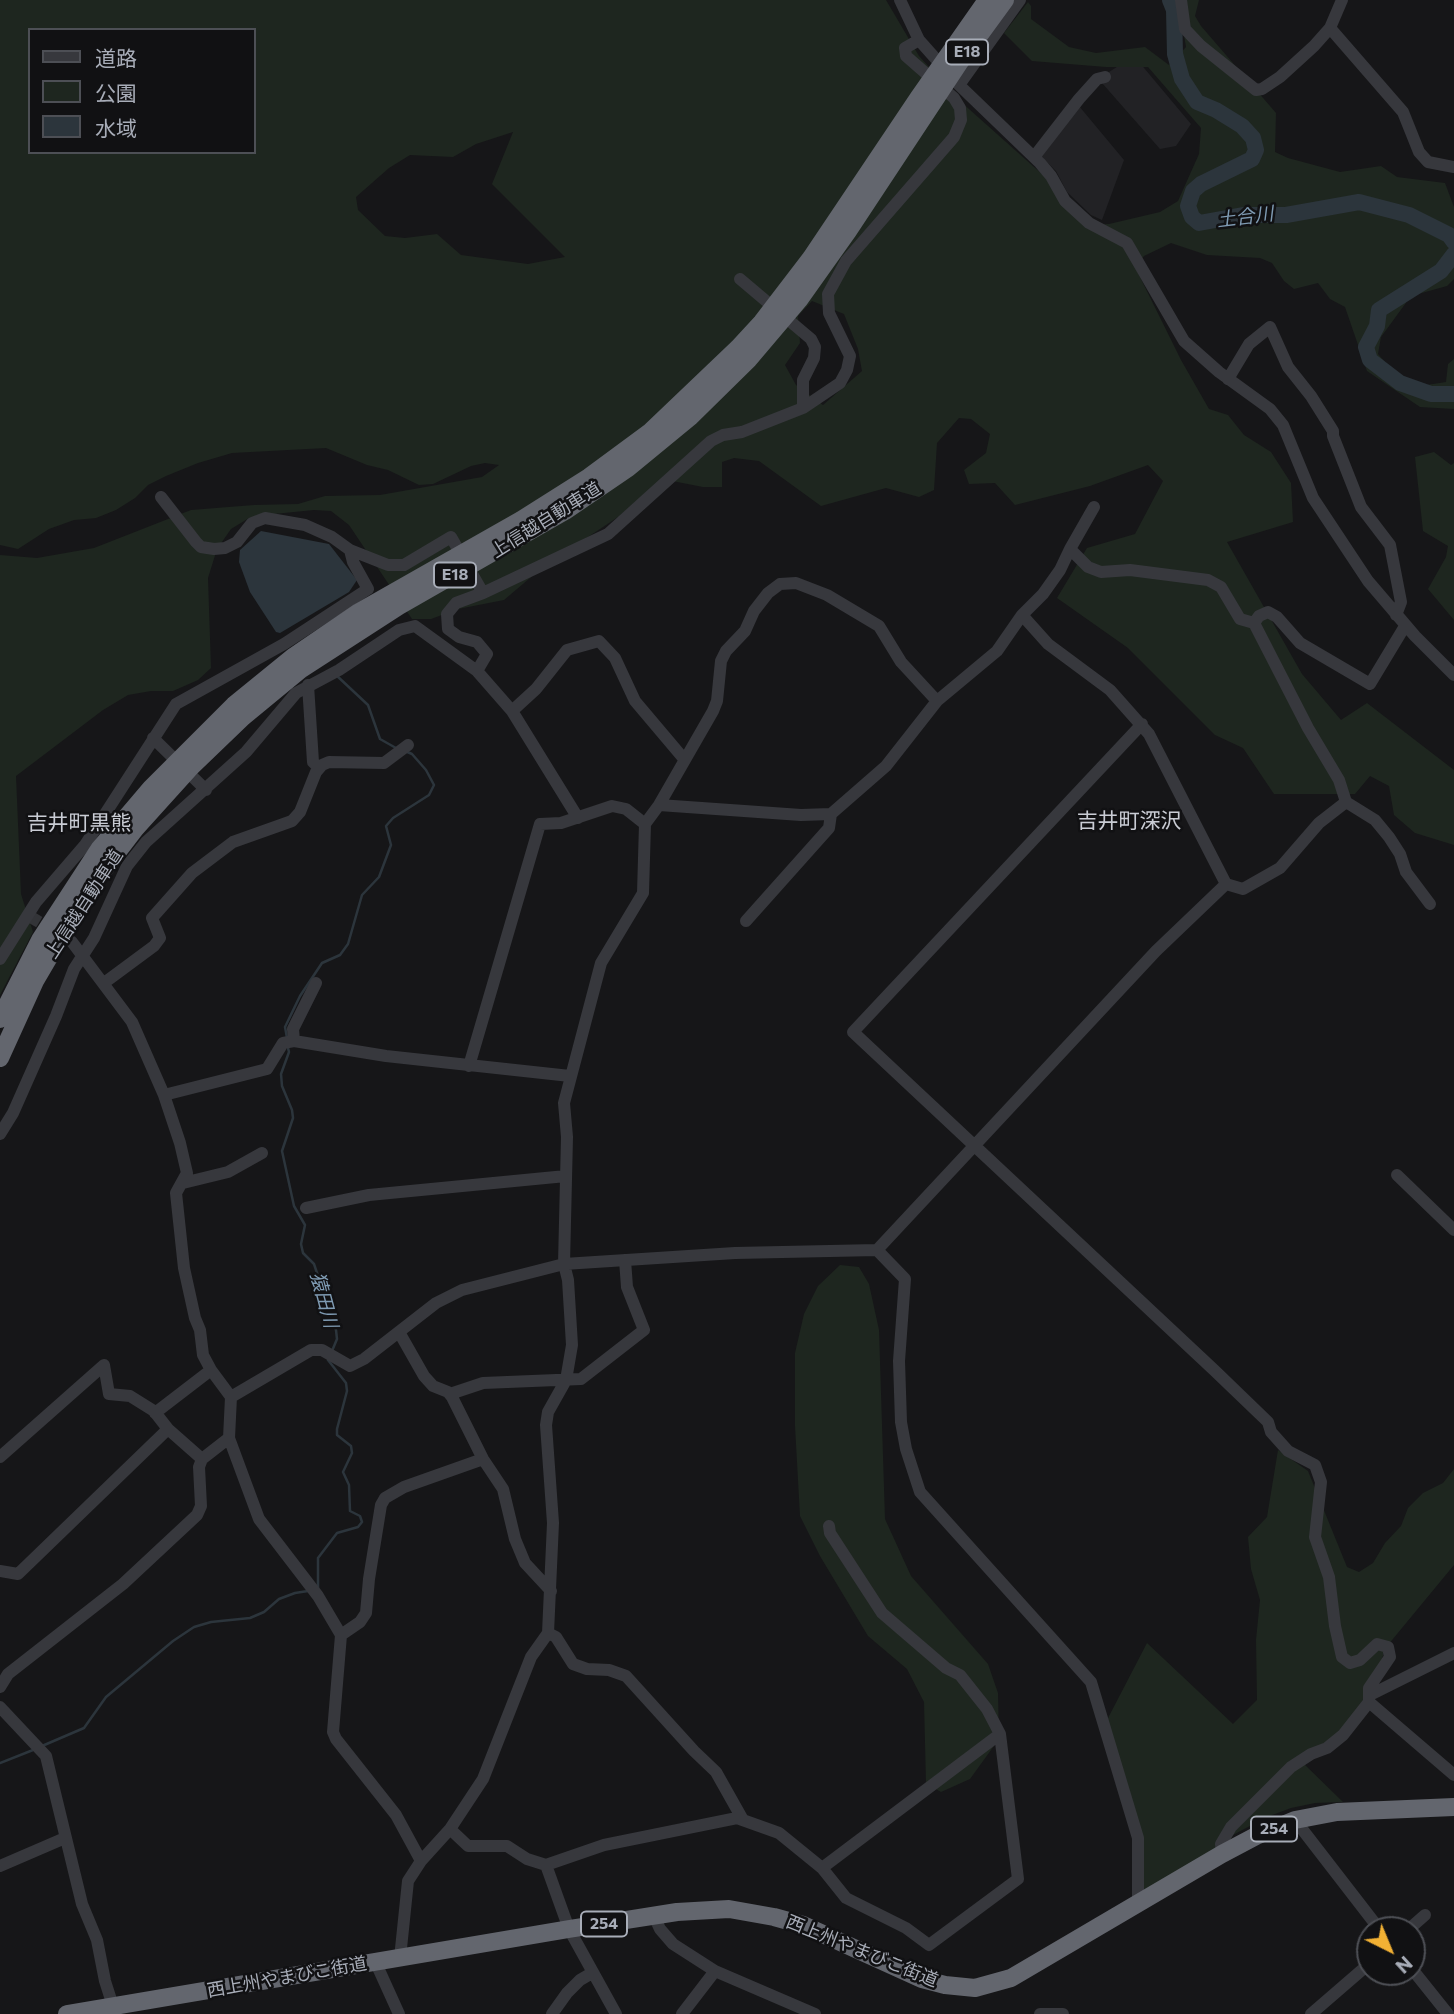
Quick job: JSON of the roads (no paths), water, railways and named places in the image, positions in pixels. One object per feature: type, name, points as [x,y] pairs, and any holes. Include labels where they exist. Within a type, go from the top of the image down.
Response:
[{"type":"highway","name":"上信越自動車道","points":[[0,1058],[35,981],[89,889],[135,829],[191,767],[270,694],[322,655],[399,606],[565,511],[628,468],[690,417],[749,359],[799,300],[848,230],[987,0]]},
{"type":"highway","name":"上信越自動車道","points":[[0,1019],[40,940],[78,880],[124,819],[180,757],[244,696],[315,641],[370,606],[567,492],[620,455],[679,406],[738,348],[787,291],[924,101],[1005,0]]},
{"type":"highway","name":"西上州やまびこ街道","points":[[72,2014],[569,1929],[654,1916],[729,1909],[803,1925],[922,1979],[975,1988],[1011,1978],[1222,1854],[1295,1820],[1337,1812],[1454,1807]]},
{"type":"street","points":[[900,0],[919,40],[959,85],[1034,157],[1051,176],[1065,201],[1075,212],[1088,223],[1126,243],[1184,341],[1196,354],[1270,409],[1283,425],[1313,498],[1368,581],[1405,626],[1454,675]]},
{"type":"street","points":[[959,85],[1020,0]]},
{"type":"street","points":[[1181,0],[1185,29],[1201,46],[1256,90],[1280,77],[1314,46],[1330,28],[1342,0]]},
{"type":"street","points":[[1330,28],[1403,112],[1419,152],[1428,162],[1454,167]]},
{"type":"street","points":[[477,671],[486,654],[477,642],[459,637],[448,629],[447,614],[456,603],[608,534],[711,441],[803,408],[839,383],[847,370],[850,356],[828,313],[828,294],[846,261],[959,129],[960,108],[954,98],[906,56],[905,48],[919,40]]},
{"type":"street","points":[[1034,157],[1079,99],[1097,79],[1105,77]]},
{"type":"street","points":[[740,279],[811,339],[814,358],[803,380],[803,408]]},
{"type":"street","points":[[1228,379],[1249,344],[1270,327],[1288,367],[1311,396],[1333,431],[1361,507],[1390,545],[1401,602],[1396,615]]},
{"type":"street","points":[[161,497],[201,547],[225,548],[237,542],[252,523],[265,519],[304,526],[332,537],[350,550],[388,565],[404,565],[451,537],[483,593]]},
{"type":"street","points":[[659,805],[801,815],[831,814],[886,766],[937,701],[997,651],[1022,615],[1043,594],[1060,570],[1094,507]]},
{"type":"street","points":[[0,959],[36,902],[85,845],[176,704],[284,645],[368,589],[350,550]]},
{"type":"street","points":[[1070,550],[1088,567],[1101,572],[1130,569],[1208,580],[1222,587],[1240,620],[1254,623]]},
{"type":"street","points":[[400,1958],[408,1881],[421,1861],[450,1829],[483,1779],[531,1657],[548,1633],[553,1523],[545,1425],[548,1412],[566,1380],[572,1345],[568,1280],[564,1264],[567,1137],[564,1103],[601,963],[643,894],[645,824],[659,805],[713,711],[726,651],[745,631],[754,611],[768,593],[780,584],[796,583],[827,595],[879,626],[901,662],[937,701]]},
{"type":"street","points":[[1254,623],[1259,615],[1268,612],[1300,643],[1370,684],[1405,626]]},
{"type":"street","points":[[1022,615],[1048,644],[1110,691],[1142,724],[1164,760],[1226,884],[1243,889],[1280,868],[1319,823],[1346,802]]},
{"type":"street","points":[[1254,623],[1308,728],[1339,780],[1346,802],[1375,820],[1400,854],[1406,872],[1430,904]]},
{"type":"street","points":[[0,1134],[13,1113],[74,969],[83,958],[127,866],[146,842],[246,752],[296,693],[339,670],[399,630],[415,626],[477,671],[512,711],[578,818]]},
{"type":"street","points":[[512,711],[536,689],[567,650],[599,641],[615,658],[635,701],[684,759]]},
{"type":"street","points":[[308,685],[313,762],[319,768]]},
{"type":"street","points":[[1142,724],[853,1032],[1268,1422],[1272,1432],[1288,1451],[1315,1465],[1321,1482],[1315,1537],[1329,1577],[1342,1657],[1350,1663],[1360,1660],[1377,1644],[1388,1647],[1390,1657],[1369,1688],[1369,1698],[1454,1775]]},
{"type":"street","points":[[153,738],[206,790]]},
{"type":"street","points":[[104,983],[154,946],[160,938],[152,918],[192,873],[233,842],[292,821],[300,812],[319,768],[329,762],[384,763],[408,745]]},
{"type":"street","points":[[469,1066],[540,824],[561,823],[612,806],[626,809],[645,824]]},
{"type":"street","points":[[746,921],[829,828],[831,814]]},
{"type":"street","points":[[877,1251],[1156,951],[1226,884]]},
{"type":"street","points":[[72,942],[132,1022],[164,1095],[187,1173],[176,1193],[184,1268],[200,1329],[203,1355],[231,1397],[229,1438],[260,1520],[318,1596],[341,1635],[333,1732],[335,1739],[396,1815],[421,1861]]},
{"type":"street","points":[[294,1041],[293,1029],[316,983]]},
{"type":"street","points":[[164,1095],[267,1069],[283,1043],[294,1041],[469,1066],[570,1076]]},
{"type":"street","points":[[183,1183],[228,1172],[262,1153]]},
{"type":"street","points":[[1397,1175],[1454,1230]]},
{"type":"street","points":[[306,1208],[369,1195],[566,1176]]},
{"type":"street","points":[[231,1397],[311,1350],[322,1350],[350,1366],[364,1359],[436,1303],[462,1290],[564,1264],[735,1253],[877,1251],[905,1279],[899,1361],[901,1422],[905,1449],[920,1492],[1091,1682],[1138,1838],[1138,1902]]},
{"type":"street","points":[[450,1394],[483,1383],[581,1380],[644,1330],[627,1287],[625,1260]]},
{"type":"street","points":[[399,1332],[424,1376],[433,1386],[450,1394],[483,1459],[503,1489],[515,1539],[525,1563],[551,1591]]},
{"type":"street","points":[[0,1457],[104,1365],[109,1394],[130,1396],[155,1413],[202,1460]]},
{"type":"street","points":[[155,1413],[211,1370]]},
{"type":"street","points":[[0,1571],[18,1574],[169,1429]]},
{"type":"street","points":[[0,1687],[8,1674],[123,1584],[197,1515],[201,1506],[199,1466],[202,1460],[229,1438]]},
{"type":"street","points":[[341,1635],[360,1622],[366,1613],[381,1505],[385,1498],[404,1487],[483,1459]]},
{"type":"street","points":[[450,1829],[468,1846],[507,1846],[527,1859],[546,1865],[604,1845],[737,1818],[779,1833],[822,1868],[846,1898],[905,1928],[929,1945],[1018,1879],[1000,1734],[987,1709],[960,1675],[946,1668],[882,1613],[830,1533],[829,1526]]},
{"type":"street","points":[[548,1633],[556,1637],[573,1664],[626,1676],[716,1772],[743,1820]]},
{"type":"street","points":[[1222,1854],[1221,1844],[1231,1827],[1291,1767],[1311,1754],[1327,1748],[1343,1735],[1369,1698],[1454,1653]]},
{"type":"street","points":[[0,1707],[46,1756],[82,1904],[97,1940],[113,2006]]},
{"type":"street","points":[[822,1868],[1000,1734]]},
{"type":"street","points":[[1295,1820],[1369,1916]]},
{"type":"street","points":[[0,1866],[65,1838]]},
{"type":"street","points":[[546,1865],[569,1929],[616,2014]]},
{"type":"street","points":[[654,1916],[660,1929],[673,1944],[715,1971],[815,2014]]},
{"type":"street","points":[[375,1961],[399,2014]]},
{"type":"street","points":[[682,2014],[715,1971]]},
{"type":"street","points":[[552,2014],[567,1993],[592,1973]]},
{"type":"street","points":[[1311,2014],[1356,1975]]},
{"type":"street","points":[[1426,1986],[1448,2014]]},
{"type":"street","points":[[1040,2014],[1063,2014]]},
{"type":"water","points":[[261,531],[329,544],[357,580],[349,592],[280,633],[276,632],[250,592],[239,562],[240,550]]},
{"type":"waterway","name":"土合川","points":[[1170,0],[1174,10],[1175,54],[1182,79],[1197,102],[1242,126],[1253,138],[1256,150],[1252,159],[1201,184],[1193,191],[1188,206],[1192,217],[1199,223],[1243,215],[1286,215],[1359,202],[1409,215],[1449,235],[1454,242]]},
{"type":"waterway","name":"土合川","points":[[1454,254],[1441,271],[1379,310],[1377,326],[1366,347],[1370,360],[1400,383],[1431,394],[1454,394]]},
{"type":"waterway","points":[[336,675],[368,705],[380,739],[396,748]]},
{"type":"waterway","points":[[287,1038],[285,1027],[300,996],[322,963],[340,955],[348,944],[362,895],[379,877],[391,845],[386,826],[393,818],[429,795],[434,785],[426,770],[412,754],[405,751]]},
{"type":"waterway","name":"猿田川","points":[[288,1048],[281,1074],[282,1086],[293,1118],[282,1151],[294,1206],[305,1225],[301,1244],[303,1253],[314,1264],[336,1330],[337,1339],[332,1351]]},
{"type":"waterway","name":"猿田川","points":[[318,1589],[318,1558],[337,1533],[358,1527],[362,1522],[360,1516],[350,1511],[349,1485],[343,1472],[352,1453],[351,1446],[337,1435],[347,1391],[346,1383],[328,1360]]},
{"type":"waterway","name":"猿田川","points":[[42,1746],[84,1728],[106,1697],[173,1641],[194,1627],[211,1622],[250,1618],[264,1612],[279,1599],[308,1591]]},
{"type":"waterway","name":"猿田川","points":[[0,1763],[33,1750]]},
{"type":"tunnel","points":[[29,916],[54,931]]},
{"type":"district","name":"吉井町深沢","points":[[1129,821]]},
{"type":"district","name":"吉井町黒熊","points":[[79,823]]}]
